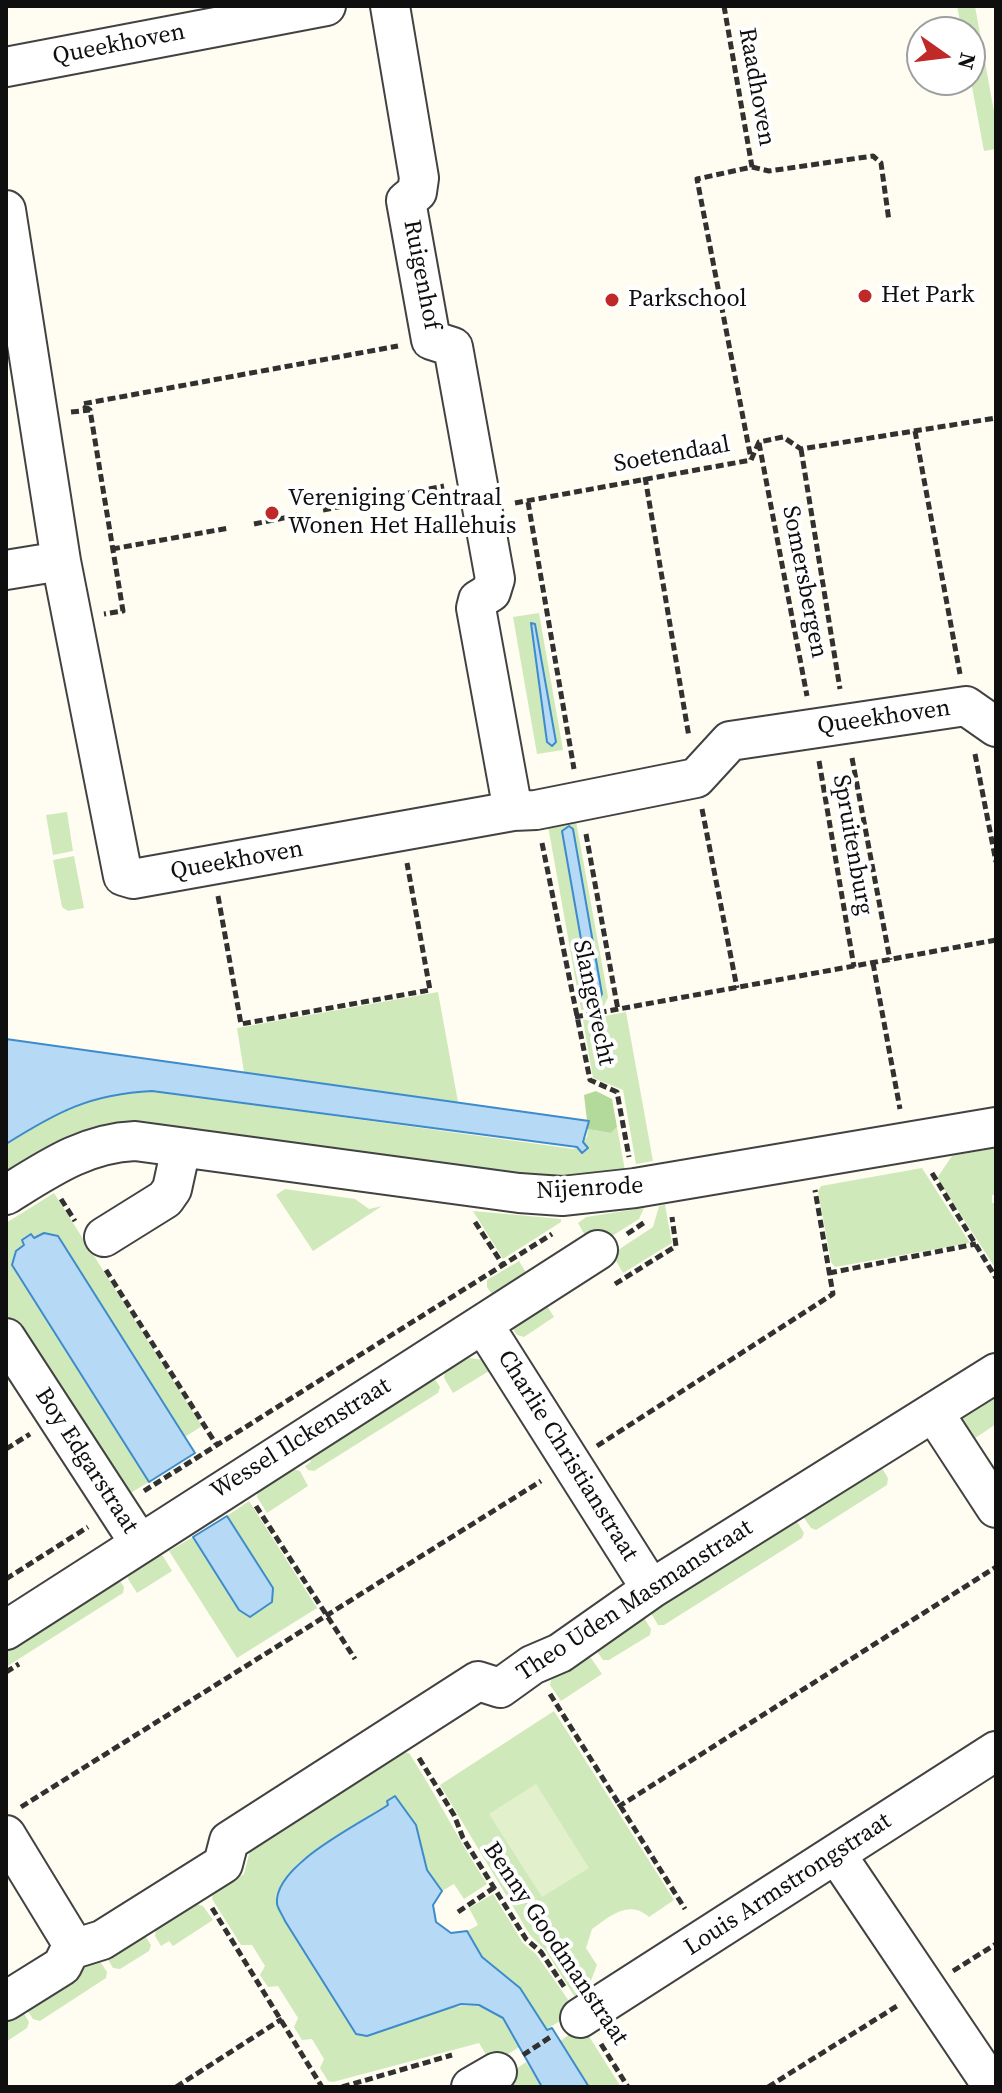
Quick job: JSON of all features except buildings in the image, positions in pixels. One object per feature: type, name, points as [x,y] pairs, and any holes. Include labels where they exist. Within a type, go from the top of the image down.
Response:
[{"type":"street","name":"Queekhoven","points":[[6,67],[225,14],[326,6]]},
{"type":"street","name":"Ruigenhof","points":[[390,6],[419,178],[417,192],[406,201],[431,340],[453,347],[495,579],[491,592],[478,600],[476,608],[524,810]]},
{"type":"street","name":"Queekhoven","points":[[6,210],[61,561],[123,876],[133,879],[696,778],[730,741],[830,726],[981,717]]},
{"type":"street","points":[[6,570],[61,561]]},
{"type":"street","name":"Nijenrode","points":[[6,1195],[44,1171],[106,1142],[135,1141],[519,1193],[579,1194],[810,1161],[996,1127]]},
{"type":"street","points":[[96,1244],[165,1199],[172,1189],[181,1148]]},
{"type":"street","name":"Wessel Ilckenstraat","points":[[6,1630],[238,1478],[598,1250]]},
{"type":"street","name":"Charlie Christianstraat","points":[[483,1324],[651,1589]]},
{"type":"street","name":"Boy Edgarstraat","points":[[6,1338],[140,1544]]},
{"type":"street","name":"Theo Uden Masmanstraat","points":[[6,2001],[62,1966],[70,1950],[102,1940],[223,1864],[229,1841],[478,1681],[500,1688],[532,1665],[560,1653],[651,1589],[996,1373]]},
{"type":"street","points":[[934,1413],[996,1508]]},
{"type":"street","name":"Louis Armstrongstraat","points":[[582,2017],[996,1751]]},
{"type":"street","points":[[13,1822],[70,1940],[70,1950]]},
{"type":"street","points":[[836,1854],[993,2087]]},
{"type":"path","name":"Raadhoven","points":[[724,6],[752,167],[697,179],[751,460]]},
{"type":"path","points":[[752,167],[769,171],[873,156],[881,163],[889,221]]},
{"type":"path","points":[[72,621],[123,611],[90,410],[82,404],[431,340]]},
{"type":"path","points":[[38,417],[90,410]]},
{"type":"path","name":"Soetendaal","points":[[323,510],[480,493],[528,502],[751,460],[759,442],[783,437],[801,449],[996,418]]},
{"type":"path","points":[[915,431],[981,717],[996,862]]},
{"type":"path","name":"Somersbergen","points":[[759,442],[830,726]]},
{"type":"path","name":"Somersbergen","points":[[801,449],[830,726]]},
{"type":"path","points":[[528,502],[580,801]]},
{"type":"path","points":[[254,524],[298,515]]},
{"type":"path","points":[[112,549],[229,528]]},
{"type":"path","name":"Spruitenburg","points":[[830,726],[890,960]]},
{"type":"path","name":"Spruitenburg","points":[[830,726],[854,967]]},
{"type":"path","name":"Slangevecht","points":[[580,801],[618,1010]]},
{"type":"path","name":"Slangevecht","points":[[524,810],[590,1080],[617,1092],[635,1188]]},
{"type":"path","points":[[213,865],[241,1024],[430,990],[401,831]]},
{"type":"path","points":[[575,1017],[996,940]]},
{"type":"path","points":[[13,1822],[326,1614],[571,1463],[833,1294],[810,1161]]},
{"type":"path","points":[[44,1171],[96,1244],[216,1444],[355,1659]]},
{"type":"path","points":[[6,1579],[572,1221],[579,1194]]},
{"type":"path","points":[[829,1273],[976,1244]]},
{"type":"path","points":[[618,1807],[996,1567]]},
{"type":"path","points":[[532,1665],[618,1807],[705,1940]]},
{"type":"path","name":"Benny Goodmanstraat","points":[[403,1732],[526,1939],[541,1952],[628,2087]]},
{"type":"path","points":[[195,1880],[322,2087]]},
{"type":"path","points":[[458,1912],[495,1887]]},
{"type":"path","points":[[768,2087],[996,1944]]},
{"type":"path","points":[[347,2086],[477,2048],[487,2077],[582,2017]]},
{"type":"path","points":[[176,2087],[282,2019]]},
{"type":"green space","points":[[957,6],[975,6],[977,16],[959,16]]},
{"type":"green space","points":[[986,67],[996,123],[996,149],[984,151],[974,96],[986,96]]},
{"type":"green space","points":[[539,613],[563,750],[537,754],[513,617]]},
{"type":"green space","points":[[67,812],[73,851],[53,855],[46,815]]},
{"type":"green space","points":[[576,821],[608,997],[604,1006],[581,1010],[548,826]]},
{"type":"green space","points":[[74,856],[84,908],[68,911],[62,907],[53,860]]},
{"type":"green space","points":[[438,992],[458,1102],[244,1072],[237,1028]]},
{"type":"green space","points":[[626,1012],[653,1161],[636,1164],[623,1090],[593,1078],[583,1020]]},
{"type":"green space","points":[[152,1091],[574,1149],[587,1137],[588,1129],[611,1133],[617,1127],[626,1176],[565,1182],[154,1128],[6,1180],[6,1144],[24,1133],[58,1114],[92,1101]]},
{"type":"green space","points":[[596,1091],[612,1099],[617,1127],[611,1133],[588,1129],[584,1095]]},
{"type":"green space","points":[[996,1148],[996,1195],[992,1195],[992,1203],[996,1203],[996,1269],[937,1178],[952,1156]]},
{"type":"green space","points":[[922,1168],[970,1243],[835,1267],[831,1262],[818,1191],[821,1186]]},
{"type":"green space","points":[[285,1189],[355,1199],[369,1209],[382,1206],[313,1251],[276,1195]]},
{"type":"green space","points":[[54,1193],[202,1426],[185,1437],[58,1236],[22,1240],[24,1244],[12,1266],[149,1482],[122,1498],[6,1314],[6,1223]]},
{"type":"green space","points":[[665,1205],[672,1243],[623,1273],[612,1254],[653,1227],[659,1206]]},
{"type":"green space","points":[[644,1208],[639,1219],[604,1241],[587,1239],[578,1223],[586,1217]]},
{"type":"green space","points":[[473,1211],[561,1219],[561,1222],[503,1259]]},
{"type":"green space","points":[[519,1261],[530,1279],[494,1297],[487,1287],[487,1280]]},
{"type":"green space","points":[[542,1298],[554,1317],[524,1337],[517,1335],[509,1323]]},
{"type":"green space","points":[[469,1358],[485,1360],[494,1368],[453,1393],[444,1378],[445,1372]]},
{"type":"green space","points":[[430,1372],[440,1387],[438,1393],[314,1471],[308,1470],[305,1466],[311,1462],[305,1451]]},
{"type":"green space","points":[[996,1397],[996,1424],[971,1441],[961,1418]]},
{"type":"green space","points":[[878,1462],[888,1478],[887,1485],[816,1530],[811,1528],[800,1512]]},
{"type":"green space","points":[[292,1469],[300,1471],[308,1486],[267,1513],[257,1497],[258,1491]]},
{"type":"green space","points":[[249,1501],[317,1608],[237,1658],[169,1551],[193,1537],[239,1610],[251,1617],[272,1602],[273,1588],[227,1516]]},
{"type":"green space","points":[[793,1515],[804,1533],[802,1538],[664,1625],[658,1625],[648,1608]]},
{"type":"green space","points":[[156,1555],[163,1556],[172,1571],[137,1593],[128,1579],[129,1572]]},
{"type":"green space","points":[[114,1572],[124,1587],[123,1593],[6,1667],[6,1641]]},
{"type":"green space","points":[[641,1613],[651,1629],[650,1635],[609,1660],[603,1660],[592,1644]]},
{"type":"green space","points":[[586,1657],[591,1658],[602,1674],[561,1701],[550,1685],[551,1680]]},
{"type":"green space","points":[[554,1711],[674,1900],[649,1917],[627,1909],[592,1929],[586,1948],[597,1965],[581,2007],[546,1951],[530,1935],[440,1785]]},
{"type":"green space","points":[[402,1752],[409,1753],[487,1884],[464,1899],[454,1884],[442,1891],[427,1870],[413,1819],[389,1805],[298,1863],[280,1888],[356,2034],[367,2036],[438,2011],[475,2006],[491,2010],[504,2019],[521,2046],[492,2064],[479,2043],[328,2081],[320,2068],[324,2059],[312,2039],[302,2040],[294,2027],[298,2018],[278,1986],[268,1987],[260,1975],[265,1966],[252,1945],[241,1945],[212,1899],[213,1893],[244,1874],[251,1847]]},
{"type":"green space","points":[[536,1784],[589,1868],[542,1897],[489,1814]]},
{"type":"green space","points":[[493,1894],[523,1943],[536,1954],[576,2011],[547,2029],[520,1988],[482,1957],[467,1931],[478,1925],[469,1908]]},
{"type":"green space","points":[[197,1904],[203,1906],[213,1920],[173,1946],[169,1941],[161,1946],[155,1936],[156,1929]]},
{"type":"green space","points":[[141,1930],[151,1945],[149,1951],[120,1969],[113,1968],[104,1953]]},
{"type":"green space","points":[[97,1957],[107,1972],[106,1978],[40,2021],[33,2019],[23,2004]]},
{"type":"green space","points":[[20,2007],[29,2022],[27,2028],[6,2042],[6,2016]]},
{"type":"green space","points":[[584,2025],[621,2087],[589,2087],[560,2041]]},
{"type":"green space","points":[[526,2062],[542,2087],[511,2087],[502,2078]]},
{"type":"water","points":[[531,623],[535,624],[556,742],[552,746],[547,742]]},
{"type":"water","points":[[569,826],[573,829],[602,994],[597,1000],[591,996],[562,831]]},
{"type":"water","points":[[6,1039],[589,1121],[583,1142],[588,1148],[582,1153],[577,1147],[152,1091],[110,1096],[75,1107],[6,1144]]},
{"type":"water","points":[[44,1233],[58,1236],[195,1453],[149,1482],[12,1265],[16,1251],[24,1245],[22,1240],[31,1234],[34,1238]]},
{"type":"water","points":[[227,1516],[273,1588],[272,1602],[250,1617],[239,1610],[193,1537]]},
{"type":"water","points":[[395,1796],[416,1825],[427,1870],[442,1891],[433,1905],[436,1922],[451,1933],[467,1931],[482,1957],[520,1988],[547,2030],[552,2028],[589,2087],[542,2087],[503,2018],[479,2005],[461,2004],[367,2036],[356,2034],[285,1921],[277,1904],[279,1889],[289,1875],[320,1847],[388,1805],[387,1801]]},
{"type":"place","name":"Het Park","points":[[865,296]]},
{"type":"place","name":"Parkschool","points":[[612,300]]},
{"type":"place","name":"Vereniging Centraal Wonen Het Hallehuis","points":[[272,513]]}]
